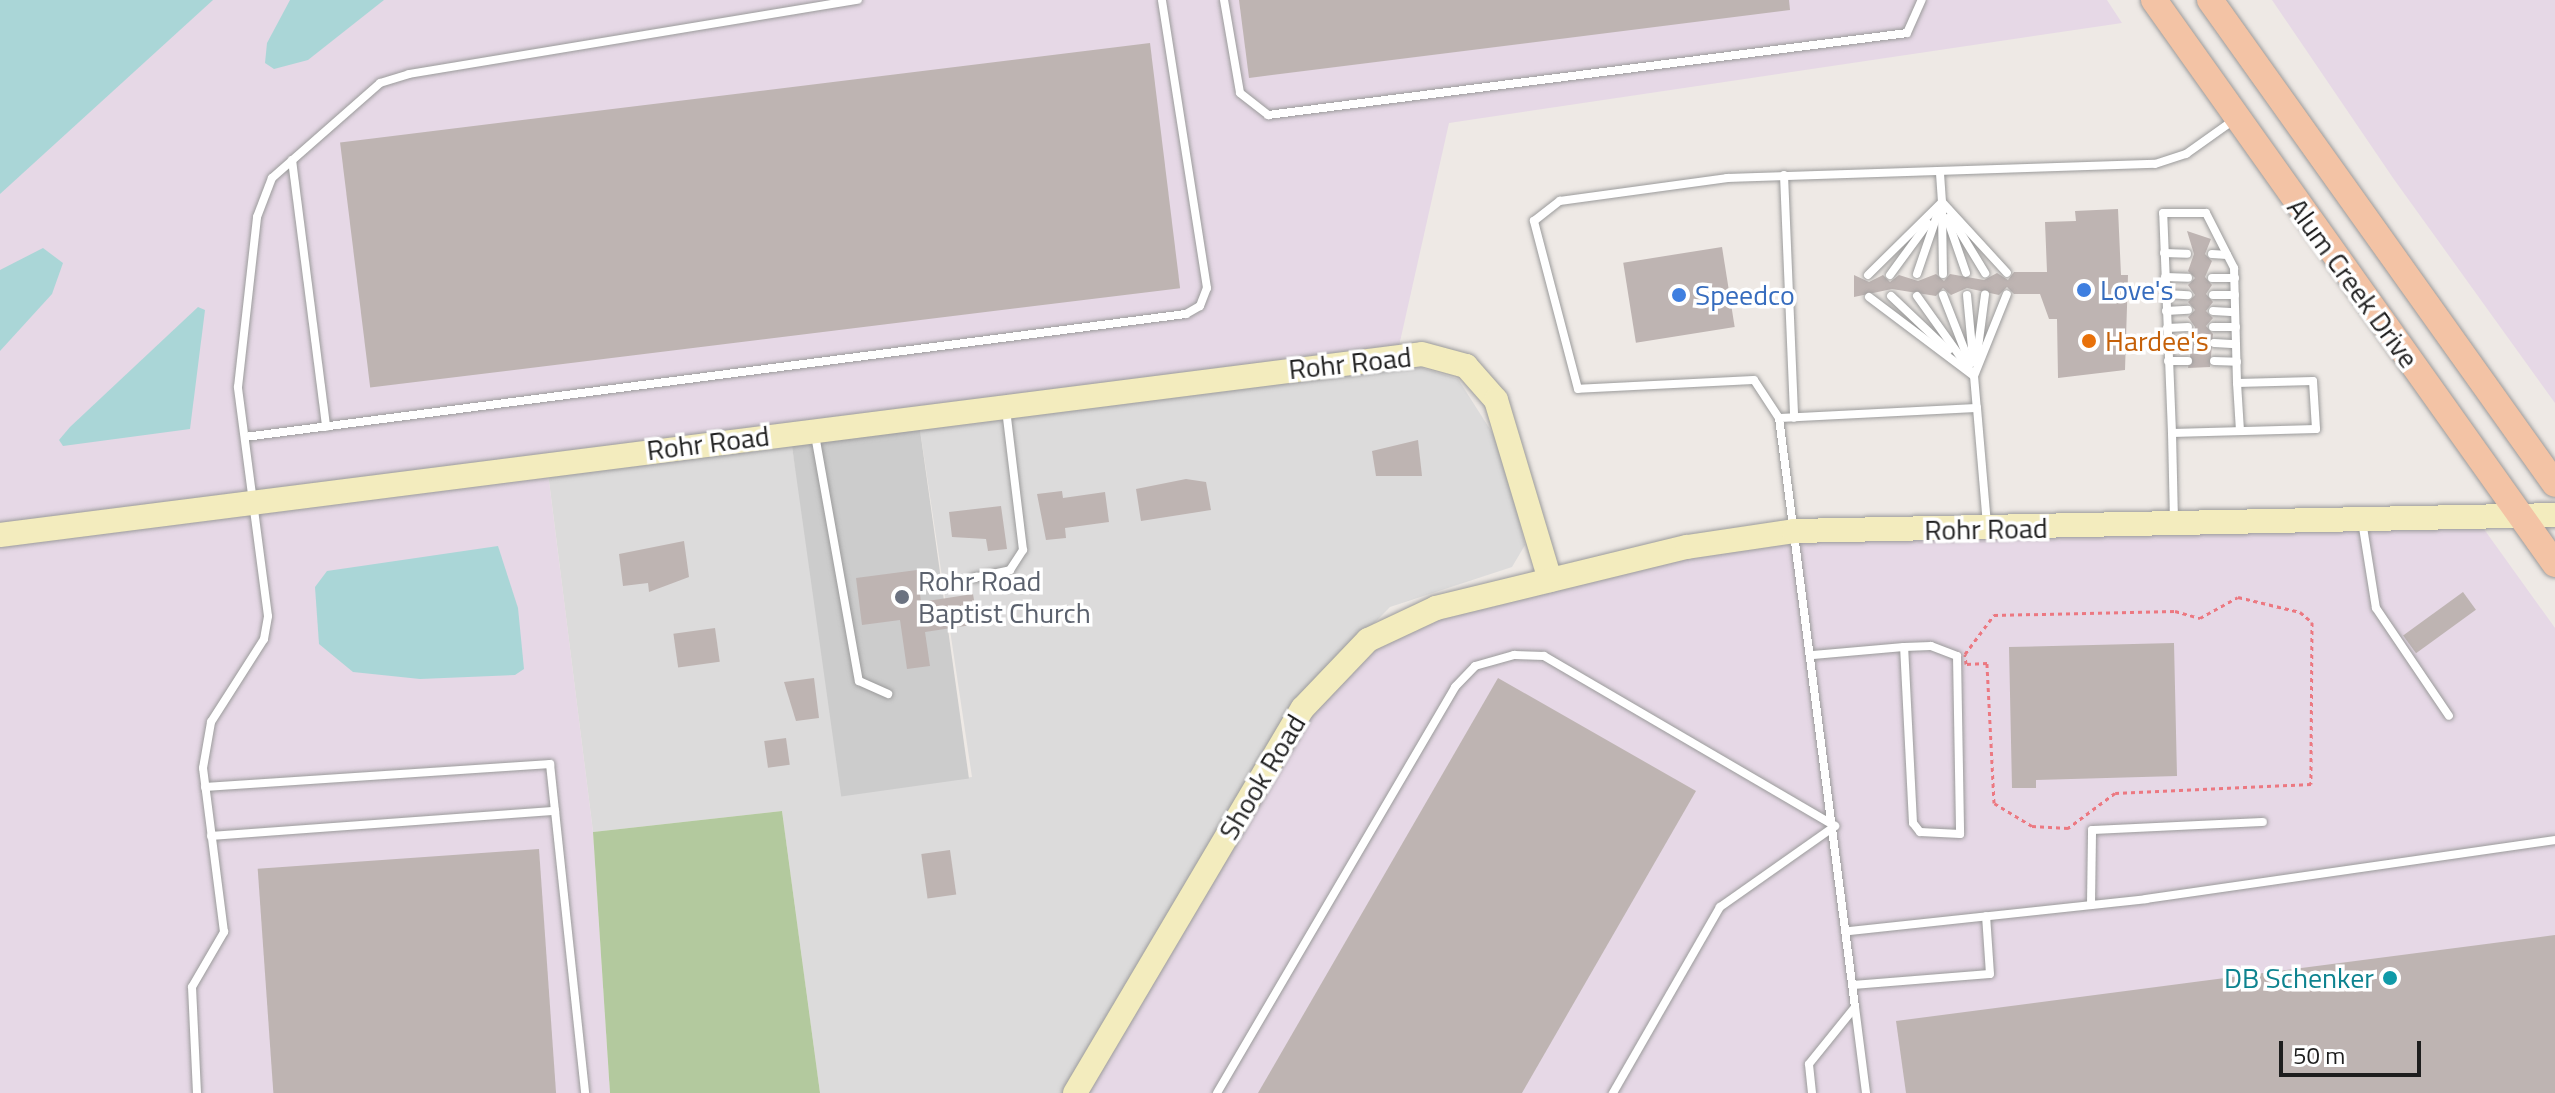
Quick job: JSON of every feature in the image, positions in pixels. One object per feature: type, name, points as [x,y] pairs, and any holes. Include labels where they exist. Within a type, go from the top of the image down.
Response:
[{"type":"main road","name":"Alum Creek Drive","points":[[2154,0],[2235,119],[2555,564]]},
{"type":"main road","name":"Alum Creek Drive","points":[[2210,0],[2555,484]]},
{"type":"street","name":"Rohr Road","points":[[0,535],[1397,355],[1444,358],[1466,366],[1496,400],[1550,580],[1794,531],[2555,515]]},
{"type":"street","name":"Shook Road","points":[[1075,1093],[1303,708],[1332,674],[1399,622],[1550,580]]},
{"type":"lane","points":[[197,1093],[192,987],[224,932],[205,787],[211,722],[264,639],[268,616],[238,387],[257,217],[272,178],[380,83],[409,74],[858,0]]},
{"type":"lane","points":[[245,437],[1186,314],[1200,306],[1207,288],[1162,0]]},
{"type":"lane","points":[[1224,0],[1240,93],[1268,115],[1907,33],[1922,0]]},
{"type":"lane","points":[[1866,1093],[1849,931],[1779,418],[1754,380],[1578,389],[1534,221],[1560,201],[1784,175],[2155,164],[2186,154],[2235,119]]},
{"type":"lane","points":[[292,160],[326,427]]},
{"type":"lane","points":[[1940,171],[1943,274]]},
{"type":"lane","points":[[1784,175],[1794,418]]},
{"type":"lane","points":[[1942,202],[2007,273]]},
{"type":"lane","points":[[1942,202],[1985,273]]},
{"type":"lane","points":[[1942,202],[1966,273]]},
{"type":"lane","points":[[1917,274],[1942,202]]},
{"type":"lane","points":[[1890,275],[1942,202]]},
{"type":"lane","points":[[1868,275],[1942,202]]},
{"type":"lane","points":[[2174,525],[2163,213],[2206,213],[2227,255],[2235,278],[2240,431]]},
{"type":"lane","points":[[2164,253],[2187,254]]},
{"type":"lane","points":[[2212,254],[2227,255]]},
{"type":"lane","points":[[2165,277],[2188,278]]},
{"type":"lane","points":[[2212,278],[2235,278]]},
{"type":"lane","points":[[1974,376],[2007,294]]},
{"type":"lane","points":[[2166,294],[2188,295]]},
{"type":"lane","points":[[1943,295],[1974,376]]},
{"type":"lane","points":[[1967,295],[1987,529]]},
{"type":"lane","points":[[1974,376],[1985,295]]},
{"type":"lane","points":[[2213,295],[2235,295]]},
{"type":"lane","points":[[1891,296],[1974,376]]},
{"type":"lane","points":[[1917,296],[1974,376]]},
{"type":"lane","points":[[1869,297],[1974,376]]},
{"type":"lane","points":[[2166,311],[2188,310]]},
{"type":"lane","points":[[2213,311],[2235,312]]},
{"type":"lane","points":[[2167,328],[2188,327]]},
{"type":"lane","points":[[2213,327],[2236,327]]},
{"type":"lane","points":[[2167,343],[2188,344]]},
{"type":"lane","points":[[2214,343],[2236,344]]},
{"type":"lane","points":[[2168,361],[2188,361]]},
{"type":"lane","points":[[2214,361],[2237,362]]},
{"type":"lane","points":[[2172,433],[2316,429],[2313,381],[2237,383]]},
{"type":"lane","points":[[973,578],[1010,570],[1023,550],[1005,404]]},
{"type":"lane","points":[[1779,418],[1977,408]]},
{"type":"lane","points":[[814,430],[859,681],[888,694]]},
{"type":"lane","points":[[2362,520],[2376,608],[2449,716]]},
{"type":"lane","points":[[1813,655],[1904,647],[1949,648],[1957,656],[1960,834],[1920,832],[1913,823],[1904,647]]},
{"type":"lane","points":[[1217,1093],[1455,687],[1492,658],[1544,656],[1835,826]]},
{"type":"lane","points":[[205,787],[550,764],[585,1093]]},
{"type":"lane","points":[[211,836],[555,811]]},
{"type":"lane","points":[[2091,905],[2092,830],[2263,822]]},
{"type":"lane","points":[[1613,1093],[1720,907],[1835,826]]},
{"type":"lane","points":[[1849,931],[2091,905],[2555,840]]},
{"type":"lane","points":[[1853,985],[1990,974],[1986,916]]},
{"type":"lane","points":[[1812,1093],[1809,1064],[1855,1007]]},
{"type":"path","points":[[2238,597],[2300,612],[2315,640],[2314,780],[2300,788],[2115,793],[2068,828],[2018,820],[1991,797],[1987,663],[1966,664],[1984,633],[2004,611],[2175,611],[2192,619],[2238,597]]},
{"type":"shaded area","points":[[0,0],[2107,0],[2122,23],[1449,123],[1397,355],[0,535]]},
{"type":"shaded area","points":[[2272,0],[2555,0],[2555,403],[2393,178]]},
{"type":"shaded area","points":[[1410,364],[1458,379],[1502,448],[1525,545],[1512,567],[1390,607],[1299,699],[1069,1093],[820,1093],[782,811],[593,832],[548,473],[791,441],[850,792],[972,777],[919,423]]},
{"type":"shaded area","points":[[919,423],[969,779],[841,796],[791,441]]},
{"type":"shaded area","points":[[548,473],[593,832],[610,1093],[0,1093],[0,543]]},
{"type":"shaded area","points":[[2476,518],[2555,628],[2555,1093],[1075,1093],[1303,708],[1368,640],[1687,547]]},
{"type":"green space","points":[[782,811],[820,1093],[610,1093],[593,832]]},
{"type":"water","points":[[0,0],[213,0],[0,194]]},
{"type":"water","points":[[290,0],[384,0],[308,60],[274,69],[265,63],[267,43]]},
{"type":"water","points":[[43,248],[63,263],[52,294],[0,351],[0,270]]},
{"type":"water","points":[[198,307],[205,310],[190,429],[63,446],[59,440],[70,427]]},
{"type":"water","points":[[498,546],[518,608],[524,669],[515,675],[420,679],[353,672],[319,644],[315,587],[327,571]]},
{"type":"building","points":[[1239,0],[1789,0],[1790,10],[1249,78]]},
{"type":"building","points":[[1150,43],[1180,288],[370,388],[340,142]]},
{"type":"building","name":"Love's","points":[[2118,209],[2121,275],[2128,275],[2125,370],[2058,378],[2057,319],[2049,319],[2040,294],[2014,294],[2007,287],[1999,295],[1967,288],[1951,295],[1943,288],[1936,296],[1892,289],[1854,297],[1854,275],[1869,282],[1883,275],[1890,282],[1899,275],[1918,281],[1936,274],[1944,281],[1950,274],[1984,280],[1997,273],[2008,280],[2014,272],[2047,272],[2045,222],[2076,221],[2075,211]]},
{"type":"building","name":"Love's","points":[[2187,231],[2211,239],[2205,254],[2212,261],[2205,277],[2212,285],[2206,294],[2213,302],[2206,311],[2213,318],[2206,326],[2213,334],[2210,367],[2188,368],[2195,327],[2188,317],[2195,310],[2188,302],[2195,295],[2188,285],[2195,278],[2188,271],[2194,254]]},
{"type":"building","name":"Speedco","points":[[1722,247],[1735,327],[1636,343],[1623,263]]},
{"type":"building","points":[[1418,440],[1422,476],[1376,476],[1372,451]]},
{"type":"building","points":[[1186,479],[1206,482],[1211,510],[1141,521],[1136,489]]},
{"type":"building","points":[[1062,491],[1063,498],[1105,492],[1109,522],[1065,528],[1066,538],[1046,540],[1037,494]]},
{"type":"building","points":[[1001,506],[1007,549],[988,551],[986,539],[952,537],[949,512]]},
{"type":"building","points":[[684,541],[689,577],[649,592],[648,583],[623,586],[619,554]]},
{"type":"building","points":[[917,570],[921,602],[973,594],[978,624],[925,632],[930,666],[907,669],[900,620],[862,625],[856,578]]},
{"type":"building","points":[[2463,592],[2476,610],[2416,653],[2403,635]]},
{"type":"building","points":[[715,628],[720,662],[678,668],[673,634]]},
{"type":"building","points":[[2174,643],[2177,776],[2036,780],[2036,788],[2012,788],[2009,647]]},
{"type":"building","points":[[814,678],[819,718],[796,721],[784,682]]},
{"type":"building","points":[[1498,678],[1696,791],[1522,1093],[1258,1093]]},
{"type":"building","points":[[786,738],[790,765],[768,768],[764,741]]},
{"type":"building","points":[[539,849],[556,1093],[273,1093],[258,869]]},
{"type":"building","points":[[950,850],[956,895],[928,899],[921,854]]},
{"type":"building","name":"DB Schenker","points":[[2555,935],[2555,1093],[1906,1093],[1896,1021]]},
{"type":"place","name":"Love's","points":[[2084,290]]},
{"type":"place","name":"Speedco","points":[[1679,295]]},
{"type":"place","name":"Hardee's","points":[[2089,341]]},
{"type":"place","name":"Rohr Road Baptist Church","points":[[902,597]]},
{"type":"place","name":"DB Schenker","points":[[2390,978]]}]
